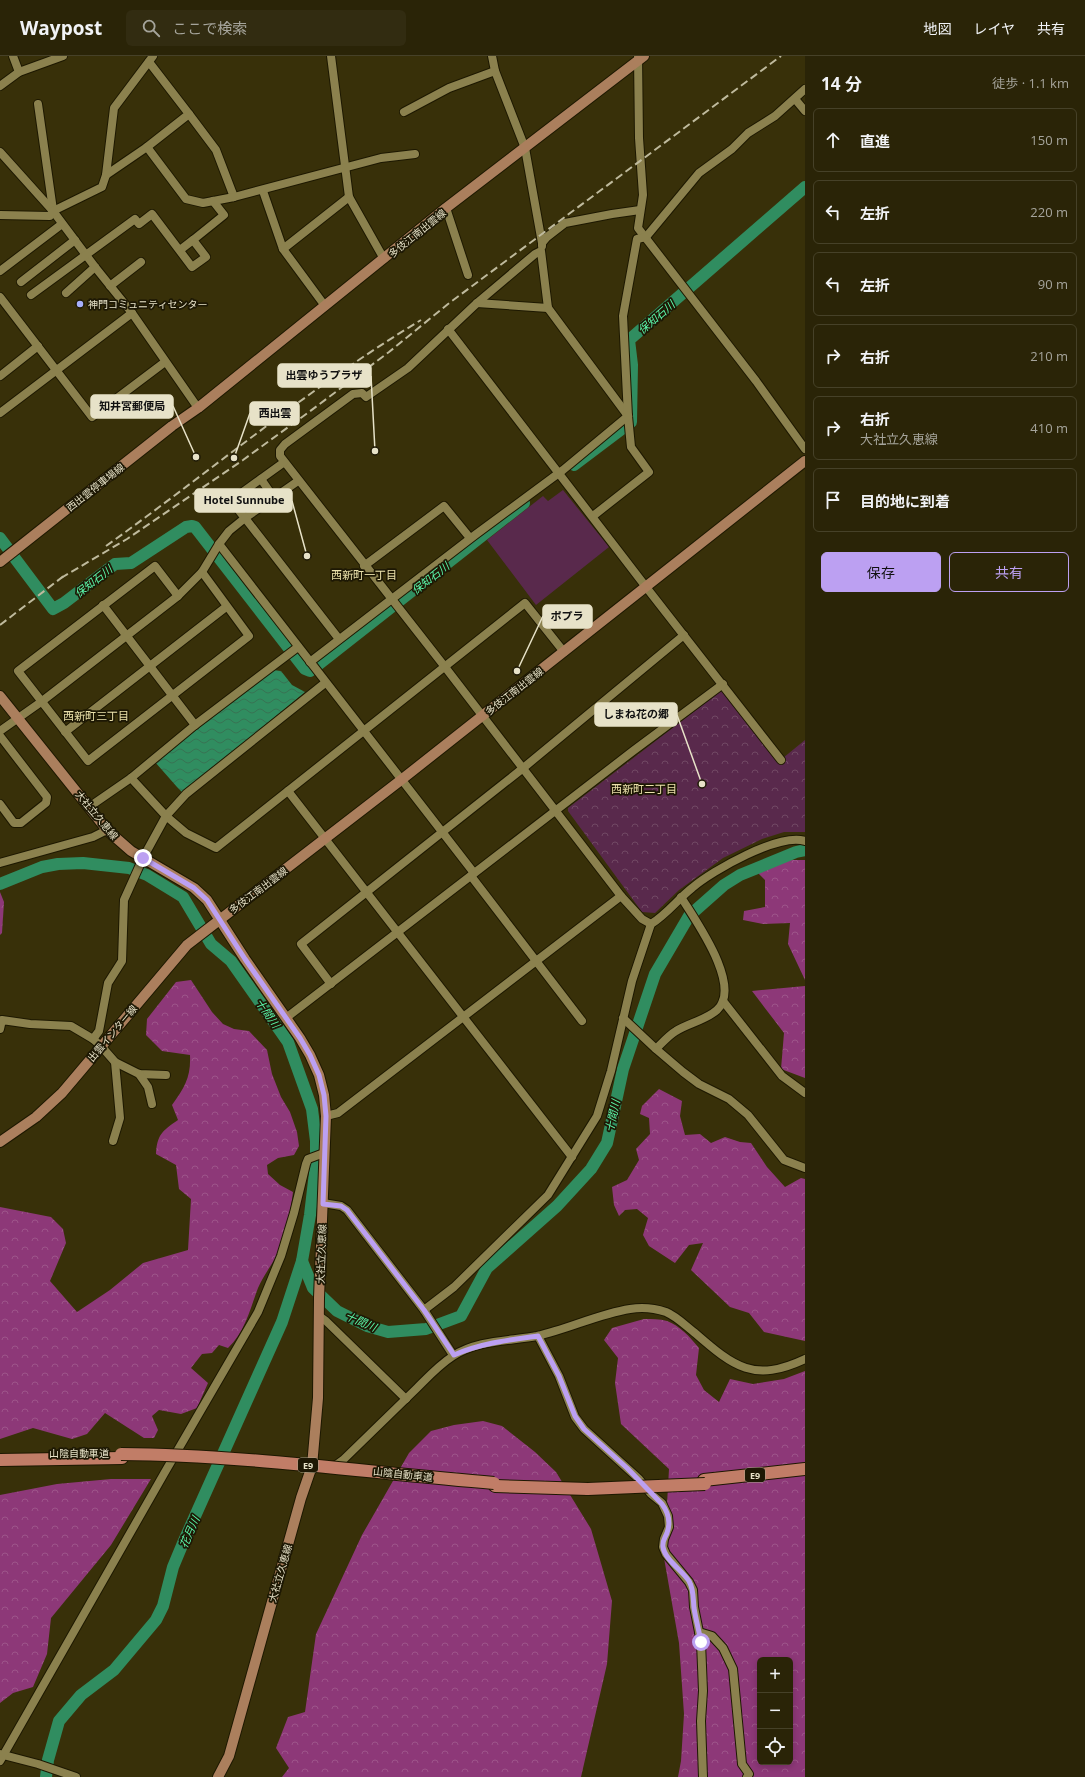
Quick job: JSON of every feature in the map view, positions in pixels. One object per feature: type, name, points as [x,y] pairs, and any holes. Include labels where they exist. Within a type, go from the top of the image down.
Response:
[{"type":"highway","name":"山陰自動車道","points":[[4,1458],[45,1453],[254,1460],[495,1484],[588,1487],[705,1482],[805,1474]]},
{"type":"highway","name":"山陰自動車道","points":[[705,1482],[805,1469]]},
{"type":"main road","name":"多伎江南出雲線","points":[[194,410],[446,208],[526,148],[640,57]]},
{"type":"main road","name":"西出雲停車場線","points":[[0,562],[194,410]]},
{"type":"main road","name":"多伎江南出雲線","points":[[220,919],[325,840],[805,461]]},
{"type":"main road","name":"大社立久恵線","points":[[0,696],[107,830],[120,842],[143,858],[194,888],[207,900],[245,959],[300,1038],[319,1075],[324,1095],[326,1116],[319,1298],[318,1398],[312,1466],[300,1498],[229,1756],[218,1777]]},
{"type":"main road","name":"出雲インター線","points":[[0,1142],[36,1117],[62,1093],[187,945],[220,919]]},
{"type":"street","points":[[13,56],[19,72]]},
{"type":"street","points":[[0,86],[19,72],[63,56]]},
{"type":"street","points":[[331,56],[349,197],[384,259]]},
{"type":"street","points":[[492,56],[495,71],[526,148],[542,247],[548,308],[628,416]]},
{"type":"street","points":[[640,57],[639,138],[643,195],[638,228],[805,449]]},
{"type":"street","points":[[0,215],[50,216],[53,211],[102,187],[106,175],[114,108],[151,59],[216,150],[234,197]]},
{"type":"street","points":[[404,112],[449,88],[495,71]]},
{"type":"street","points":[[593,516],[649,472],[631,447],[628,416],[623,316],[637,239],[646,237],[699,174],[732,149],[748,133],[775,116],[805,89]]},
{"type":"street","points":[[795,99],[805,111]]},
{"type":"street","points":[[38,104],[53,211]]},
{"type":"street","points":[[106,175],[147,147],[189,114]]},
{"type":"street","points":[[147,147],[186,199],[203,202],[263,190],[381,158],[415,154]]},
{"type":"street","points":[[0,152],[53,211],[132,313],[165,362],[194,410]]},
{"type":"street","points":[[263,190],[283,249],[325,306]]},
{"type":"street","points":[[283,249],[349,197]]},
{"type":"street","points":[[180,250],[224,215],[213,201]]},
{"type":"street","points":[[446,208],[468,275]]},
{"type":"street","points":[[640,210],[565,223],[555,229],[542,247],[448,329],[408,368],[366,397],[362,393],[353,394],[285,444],[280,450],[280,456],[283,463],[445,667],[620,896],[642,919],[651,924]]},
{"type":"street","points":[[31,295],[135,218],[139,224],[152,214],[192,267],[206,257],[193,240]]},
{"type":"street","points":[[0,272],[62,224]]},
{"type":"street","points":[[21,282],[75,240]]},
{"type":"street","points":[[110,286],[141,262]]},
{"type":"street","points":[[66,293],[95,267]]},
{"type":"street","points":[[0,297],[92,417],[165,362]]},
{"type":"street","points":[[477,303],[548,308]]},
{"type":"street","points":[[0,413],[132,313]]},
{"type":"street","points":[[448,329],[781,760]]},
{"type":"street","points":[[0,376],[38,346]]},
{"type":"street","points":[[310,662],[470,538],[559,473],[628,416]]},
{"type":"street","points":[[283,463],[260,479],[236,499],[236,505],[339,639]]},
{"type":"street","points":[[260,479],[274,498]]},
{"type":"street","points":[[0,731],[41,702],[178,596],[202,572],[219,544],[229,531],[298,481]]},
{"type":"street","points":[[364,566],[444,506],[470,538]]},
{"type":"street","points":[[219,544],[298,646],[324,683],[364,730],[442,832],[472,875],[582,1021]]},
{"type":"street","points":[[178,596],[155,566],[18,671],[88,761],[249,636],[226,607],[202,572]]},
{"type":"street","points":[[131,778],[166,816],[186,833],[216,848],[525,602],[564,652]]},
{"type":"street","points":[[103,605],[195,725]]},
{"type":"street","points":[[65,732],[226,607]]},
{"type":"street","points":[[331,984],[301,944],[522,769],[684,635]]},
{"type":"street","points":[[89,807],[131,778],[195,725],[298,646]]},
{"type":"street","points":[[93,1039],[99,1031],[108,983],[122,960],[124,900],[143,858],[166,816],[186,794],[324,683]]},
{"type":"street","points":[[286,1018],[723,684]]},
{"type":"street","points":[[0,736],[47,797],[46,803],[21,823],[14,823],[0,804]]},
{"type":"street","points":[[288,791],[572,1157]]},
{"type":"street","points":[[0,863],[93,837],[107,830]]},
{"type":"street","points":[[424,1310],[454,1287],[548,1195],[597,1116],[611,1071],[632,981],[651,924],[658,920],[681,897],[710,874],[759,850],[785,840],[805,841]]},
{"type":"street","points":[[326,1116],[338,1113],[620,896]]},
{"type":"street","points":[[656,1049],[675,1031],[706,1017],[718,1009],[723,1001],[725,982],[721,968],[694,917],[681,897]]},
{"type":"street","points":[[723,1001],[782,1076],[805,1093]]},
{"type":"street","points":[[623,1018],[656,1049],[699,1084],[729,1100],[748,1115],[784,1160],[805,1168]]},
{"type":"street","points":[[0,1029],[2,1020],[30,1024],[71,1026],[93,1039],[115,1062],[139,1074],[166,1075]]},
{"type":"street","points":[[113,1142],[120,1118],[115,1062]]},
{"type":"street","points":[[139,1074],[148,1087],[152,1104]]},
{"type":"street","points":[[76,1777],[38,1764],[1,1757],[258,1312],[281,1256],[308,1159],[324,1153]]},
{"type":"street","points":[[323,1204],[341,1206],[347,1210],[424,1310],[454,1355]]},
{"type":"street","points":[[312,1466],[327,1467],[336,1465],[344,1460],[406,1399],[454,1355],[470,1348],[489,1343],[538,1336],[618,1311],[643,1308],[667,1313],[685,1324],[721,1356],[734,1364],[746,1368],[758,1371],[778,1369],[805,1359]]},
{"type":"street","points":[[319,1316],[406,1399]]},
{"type":"street","points":[[538,1336],[559,1376],[575,1416],[584,1429],[627,1468],[662,1504],[668,1516],[669,1526],[667,1535],[664,1538],[663,1547],[666,1554],[689,1582],[693,1590],[694,1607],[701,1642],[703,1691],[701,1721],[703,1777]]},
{"type":"street","points":[[699,1632],[712,1636],[723,1648],[733,1669],[742,1764],[749,1774],[747,1777]]},
{"type":"green space","points":[[563,490],[609,547],[536,605],[487,540],[543,496],[548,501]]},
{"type":"green space","points":[[721,691],[724,691],[775,759],[783,758],[805,740],[805,832],[784,832],[762,839],[723,858],[679,890],[655,913],[642,912],[568,811],[568,808]]},
{"type":"green space","points":[[785,860],[805,860],[805,980],[788,944],[790,923],[763,924],[743,920],[744,911],[765,907],[765,880],[757,872]]},
{"type":"green space","points":[[0,892],[4,902],[2,933],[0,935]]},
{"type":"green space","points":[[191,980],[212,1012],[223,1024],[234,1029],[249,1031],[267,1050],[272,1074],[281,1097],[290,1112],[297,1132],[299,1146],[294,1155],[278,1158],[267,1165],[268,1174],[280,1185],[293,1192],[291,1207],[278,1253],[258,1288],[243,1328],[234,1342],[228,1348],[219,1345],[212,1353],[202,1354],[191,1368],[208,1383],[197,1408],[181,1414],[159,1410],[152,1416],[158,1430],[154,1438],[144,1438],[105,1413],[87,1434],[72,1439],[33,1428],[0,1439],[0,1207],[51,1217],[63,1229],[66,1243],[50,1281],[77,1312],[110,1290],[143,1263],[188,1250],[191,1199],[179,1189],[176,1165],[156,1154],[161,1134],[178,1120],[172,1105],[186,1082],[189,1070],[190,1055],[162,1051],[146,1035],[147,1019],[176,982]]},
{"type":"green space","points":[[805,986],[805,1078],[781,1069],[784,1033],[752,991]]},
{"type":"green space","points":[[659,1089],[682,1101],[680,1116],[685,1135],[700,1134],[711,1143],[725,1137],[740,1142],[751,1143],[767,1167],[785,1187],[801,1178],[805,1179],[805,1341],[764,1332],[749,1313],[730,1307],[691,1270],[703,1243],[689,1245],[675,1263],[649,1246],[643,1235],[648,1218],[637,1209],[625,1210],[619,1216],[614,1205],[612,1187],[627,1180],[639,1160],[636,1149],[650,1134],[649,1118],[640,1114],[642,1106]]},
{"type":"green space","points":[[644,1319],[664,1320],[671,1323],[689,1336],[699,1348],[696,1375],[704,1390],[719,1402],[730,1379],[753,1384],[784,1379],[805,1371],[805,1777],[678,1777],[681,1761],[684,1714],[679,1643],[664,1558],[669,1469],[621,1424],[615,1383],[618,1358],[604,1340],[612,1328]]},
{"type":"green space","points":[[483,1421],[502,1426],[535,1452],[556,1472],[591,1529],[612,1601],[607,1664],[581,1777],[282,1777],[289,1768],[276,1748],[288,1717],[305,1712],[316,1634],[362,1535],[409,1453],[431,1431],[454,1425]]},
{"type":"green space","points":[[111,1479],[151,1479],[111,1545],[51,1618],[47,1654],[33,1687],[13,1693],[0,1703],[0,1495],[57,1484]]},
{"type":"water","points":[[273,670],[281,671],[292,685],[305,692],[183,793],[155,762]]},
{"type":"waterway","name":"保知石川","points":[[574,465],[631,422],[632,365],[629,340],[805,187]]},
{"type":"waterway","name":"保知石川","points":[[14,557],[53,609],[64,603],[115,564],[131,563],[186,527],[195,527],[305,669],[310,671],[524,503]]},
{"type":"waterway","name":"保知石川","points":[[0,538],[9,550]]},
{"type":"waterway","name":"十間川","points":[[302,1261],[313,1288],[337,1311],[367,1326],[388,1332],[426,1329],[461,1316],[487,1268],[557,1206],[591,1169],[607,1143],[623,1069],[655,974],[689,916],[724,885],[740,875],[796,852],[805,850]]},
{"type":"waterway","name":"十間川","points":[[0,884],[42,867],[58,864],[83,863],[129,868],[147,875],[183,897],[211,944],[231,961],[288,1042],[312,1109],[316,1141],[316,1164],[310,1215],[302,1261],[282,1322],[183,1543],[173,1567],[163,1606],[156,1620],[114,1670],[81,1695],[59,1721],[48,1760],[46,1777]]},
{"type":"railway","points":[[61,578],[127,539],[243,460],[389,352],[448,304],[781,56]]},
{"type":"railway","points":[[106,546],[300,401],[380,346],[421,320]]},
{"type":"railway","points":[[0,625],[65,575]]},
{"type":"place","name":"神門コミュニティセンター","points":[[80,304]]},
{"type":"place","name":"出雲ゆうプラザ","points":[[375,451]]},
{"type":"place","name":"知井宮郵便局","points":[[196,457]]},
{"type":"place","name":"西出雲","points":[[234,458]]},
{"type":"place","name":"Hotel Sunnube","points":[[307,556]]},
{"type":"place","name":"ポプラ","points":[[517,671]]},
{"type":"place","name":"しまね花の郷","points":[[702,784]]},
{"type":"district","name":"西新町一丁目","points":[[364,574]]},
{"type":"district","name":"西新町三丁目","points":[[96,715]]},
{"type":"district","name":"西新町二丁目","points":[[644,788]]},
{"type":"route","points":[[143,858],[194,888],[207,900],[310,1055],[319,1075],[324,1095],[326,1116],[323,1204],[341,1206],[347,1210],[424,1310],[454,1355],[470,1348],[489,1343],[538,1336],[559,1376],[575,1416],[584,1429],[591,1437],[639,1479],[665,1509],[668,1516],[669,1526],[667,1535],[664,1538],[663,1547],[666,1554],[689,1582],[693,1590],[694,1607],[701,1642]]},
{"type":"water label","name":"花月川","points":[[189,1532]]}]
